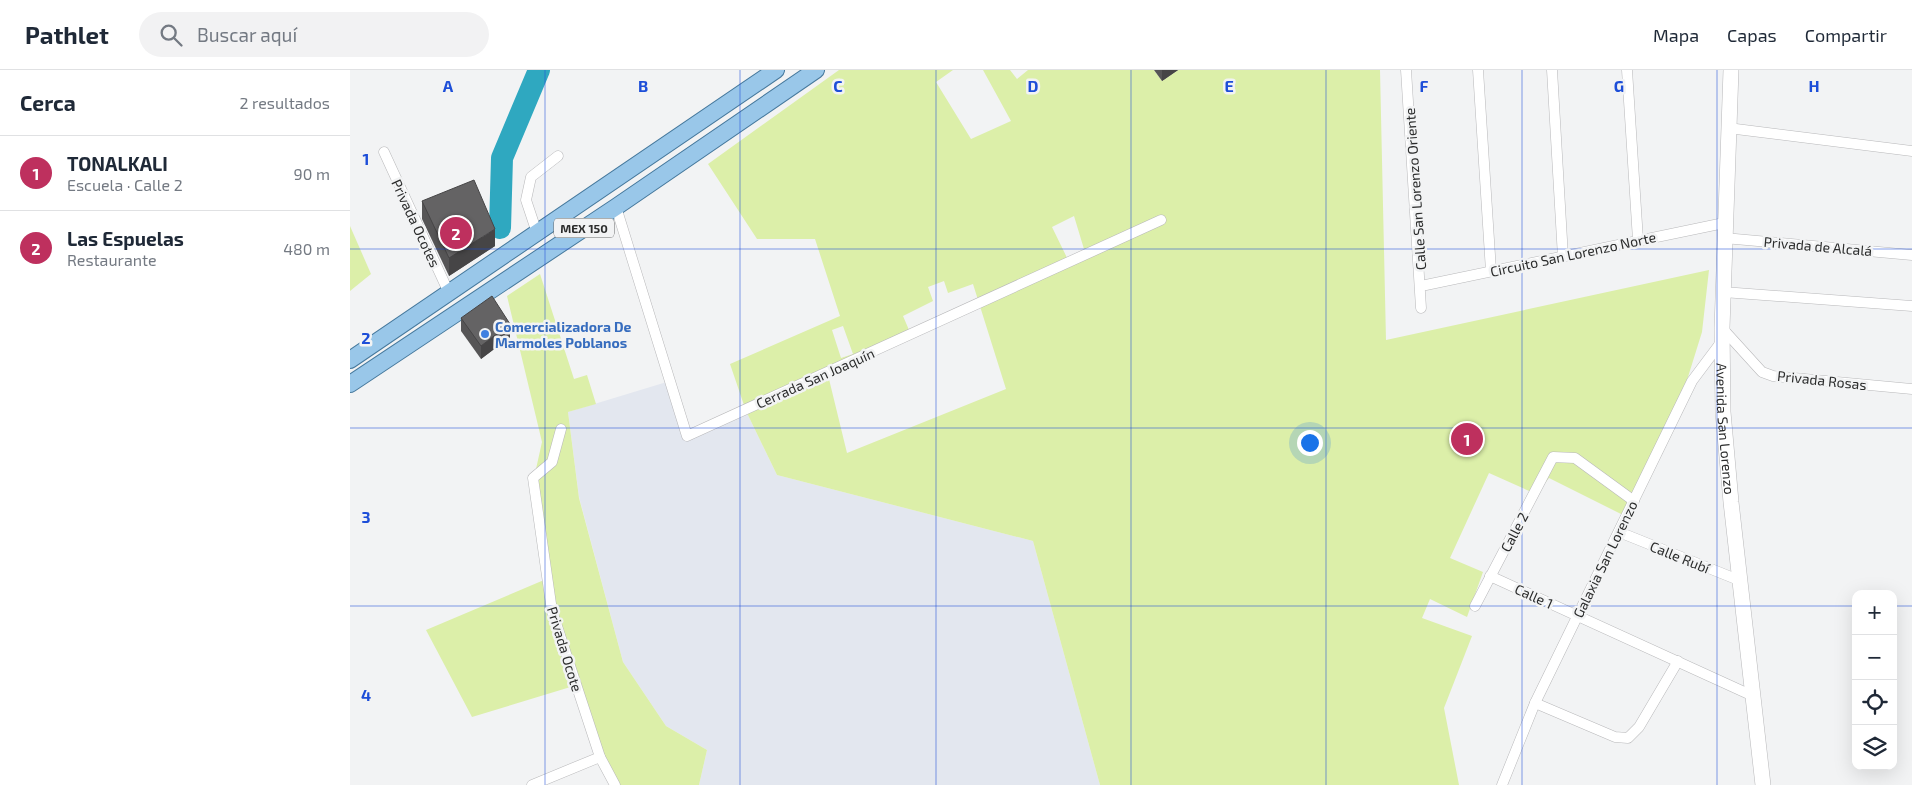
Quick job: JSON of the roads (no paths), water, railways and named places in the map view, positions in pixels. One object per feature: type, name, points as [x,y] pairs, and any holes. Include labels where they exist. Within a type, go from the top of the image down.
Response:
[{"type":"main road","name":"MEX 150","points":[[350,360],[776,70]]},
{"type":"main road","name":"MEX 150","points":[[350,384],[616,207],[816,70]]},
{"type":"street","name":"Calle San Lorenzo Oriente","points":[[1406,70],[1421,308]]},
{"type":"street","points":[[1478,70],[1491,272]]},
{"type":"street","points":[[1552,70],[1563,257]]},
{"type":"street","points":[[1627,70],[1638,240]]},
{"type":"street","name":"Avenida San Lorenzo","points":[[1731,70],[1724,223],[1723,412],[1730,502],[1741,582],[1763,785]]},
{"type":"street","points":[[1728,128],[1912,151]]},
{"type":"street","name":"Privada Ocotes","points":[[384,152],[449,293]]},
{"type":"street","points":[[537,233],[526,200],[531,177],[558,156]]},
{"type":"street","name":"Cerrada San Joaquín","points":[[616,207],[687,436],[1162,220]]},
{"type":"street","name":"Circuito San Lorenzo Norte","points":[[1421,286],[1724,223]]},
{"type":"street","name":"Privada de Alcalá","points":[[1724,238],[1912,255]]},
{"type":"street","points":[[1723,292],[1912,306]]},
{"type":"street","name":"Privada Rosas","points":[[1722,334],[1762,372],[1773,376],[1912,390]]},
{"type":"street","name":"Galaxia San Lorenzo","points":[[1502,785],[1535,702],[1692,381],[1722,334]]},
{"type":"street","name":"Privada Ocote","points":[[561,428],[552,462],[533,478],[552,611],[600,757],[614,785]]},
{"type":"street","name":"Calle 2","points":[[1475,606],[1553,457],[1574,458],[1634,501]]},
{"type":"street","name":"Calle Rubí","points":[[1619,532],[1741,582]]},
{"type":"street","name":"Calle 1","points":[[1490,576],[1753,696]]},
{"type":"street","points":[[1535,702],[1615,738],[1628,738],[1639,727],[1678,661]]},
{"type":"street","points":[[532,785],[600,757]]},
{"type":"waterway","points":[[500,228],[502,158],[539,70]]},
{"type":"place","name":"Las Espuelas","points":[[456,233]]},
{"type":"place","name":"Comercializadora De Marmoles Poblanos","points":[[485,334]]},
{"type":"place","name":"TONALKALI","points":[[1467,439]]}]
